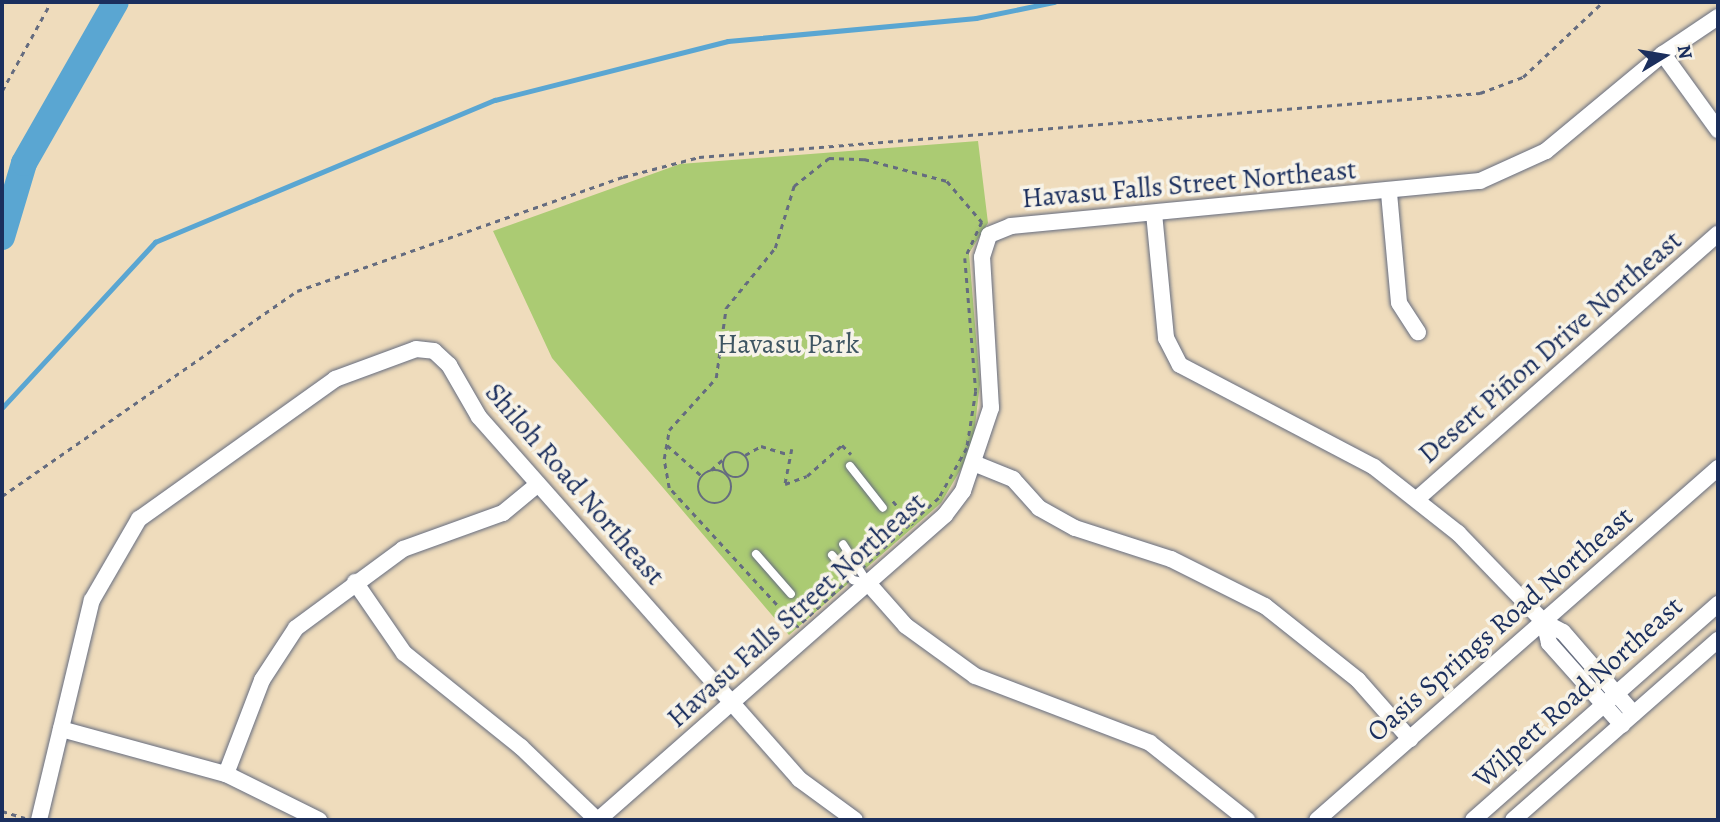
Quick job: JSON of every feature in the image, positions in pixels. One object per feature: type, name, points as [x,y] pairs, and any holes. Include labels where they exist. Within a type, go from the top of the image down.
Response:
[{"type":"street","name":"Havasu Falls Street Northeast","points":[[597,820],[732,704],[861,577],[945,515],[976,464],[991,408],[982,257],[989,235],[1010,226],[1450,188],[1517,168],[1663,54],[1718,17]]},
{"type":"street","points":[[1663,54],[1718,130]]},
{"type":"street","points":[[1389,193],[1399,303],[1418,332]]},
{"type":"street","points":[[1154,213],[1166,338],[1180,365],[1206,384],[1330,440],[1417,499],[1544,622],[1563,632],[1616,693],[1628,719]]},
{"type":"street","name":"Desert Piñon Drive Northeast","points":[[1417,499],[1718,234]]},
{"type":"street","name":"Shiloh Road Northeast","points":[[38,820],[92,600],[139,519],[335,380],[416,349],[434,351],[449,365],[479,417],[732,704],[799,779],[855,820]]},
{"type":"street","points":[[976,464],[1013,479],[1039,508],[1075,527],[1171,559],[1265,606],[1357,680],[1410,739]]},
{"type":"street","name":"Oasis Springs Road Northeast","points":[[1317,820],[1718,468]]},
{"type":"street","points":[[226,774],[275,655],[320,607],[403,549],[503,513],[538,484]]},
{"type":"street","points":[[861,577],[906,626],[975,676],[1150,743],[1247,820]]},
{"type":"street","points":[[355,582],[404,653],[521,747],[597,820]]},
{"type":"street","name":"Wilpett Road Northeast","points":[[1473,820],[1718,604]]},
{"type":"street","points":[[1544,622],[1549,643],[1603,704],[1628,719]]},
{"type":"street","name":"Wilpett Road Northeast","points":[[1519,818],[1718,640]]},
{"type":"street","points":[[61,729],[226,774],[319,820]]},
{"type":"street","points":[[1502,795],[1519,818]]},
{"type":"lane","points":[[850,466],[883,508]]},
{"type":"lane","points":[[843,544],[861,577]]},
{"type":"lane","points":[[756,554],[791,594]]},
{"type":"lane","points":[[832,555],[861,577]]},
{"type":"path","points":[[2,91],[51,2]]},
{"type":"path","points":[[2,496],[297,292],[623,177],[699,157],[1480,93],[1523,77],[1604,2]]},
{"type":"path","points":[[841,157],[947,181],[982,222],[966,249],[973,425],[939,498],[861,577],[797,627],[668,488],[666,445],[672,426],[711,389],[723,315],[771,254],[791,192],[806,172],[841,157]]},
{"type":"path","points":[[666,445],[702,477]]},
{"type":"path","points":[[745,455],[749,471],[736,479],[727,500],[708,502],[699,493],[702,477],[726,456],[745,455],[761,446],[790,455]]},
{"type":"path","points":[[726,456],[727,475],[732,487]]},
{"type":"path","points":[[709,472],[736,479]]},
{"type":"path","points":[[2,811],[26,820]]},
{"type":"green space","name":"Havasu Park","points":[[978,141],[988,223],[969,253],[980,384],[972,450],[941,503],[789,635],[552,358],[493,231],[680,164]]},
{"type":"waterway","points":[[2,237],[24,163],[116,2]]},
{"type":"waterway","points":[[2,408],[155,242],[495,100],[728,41],[976,18],[1054,2]]}]
